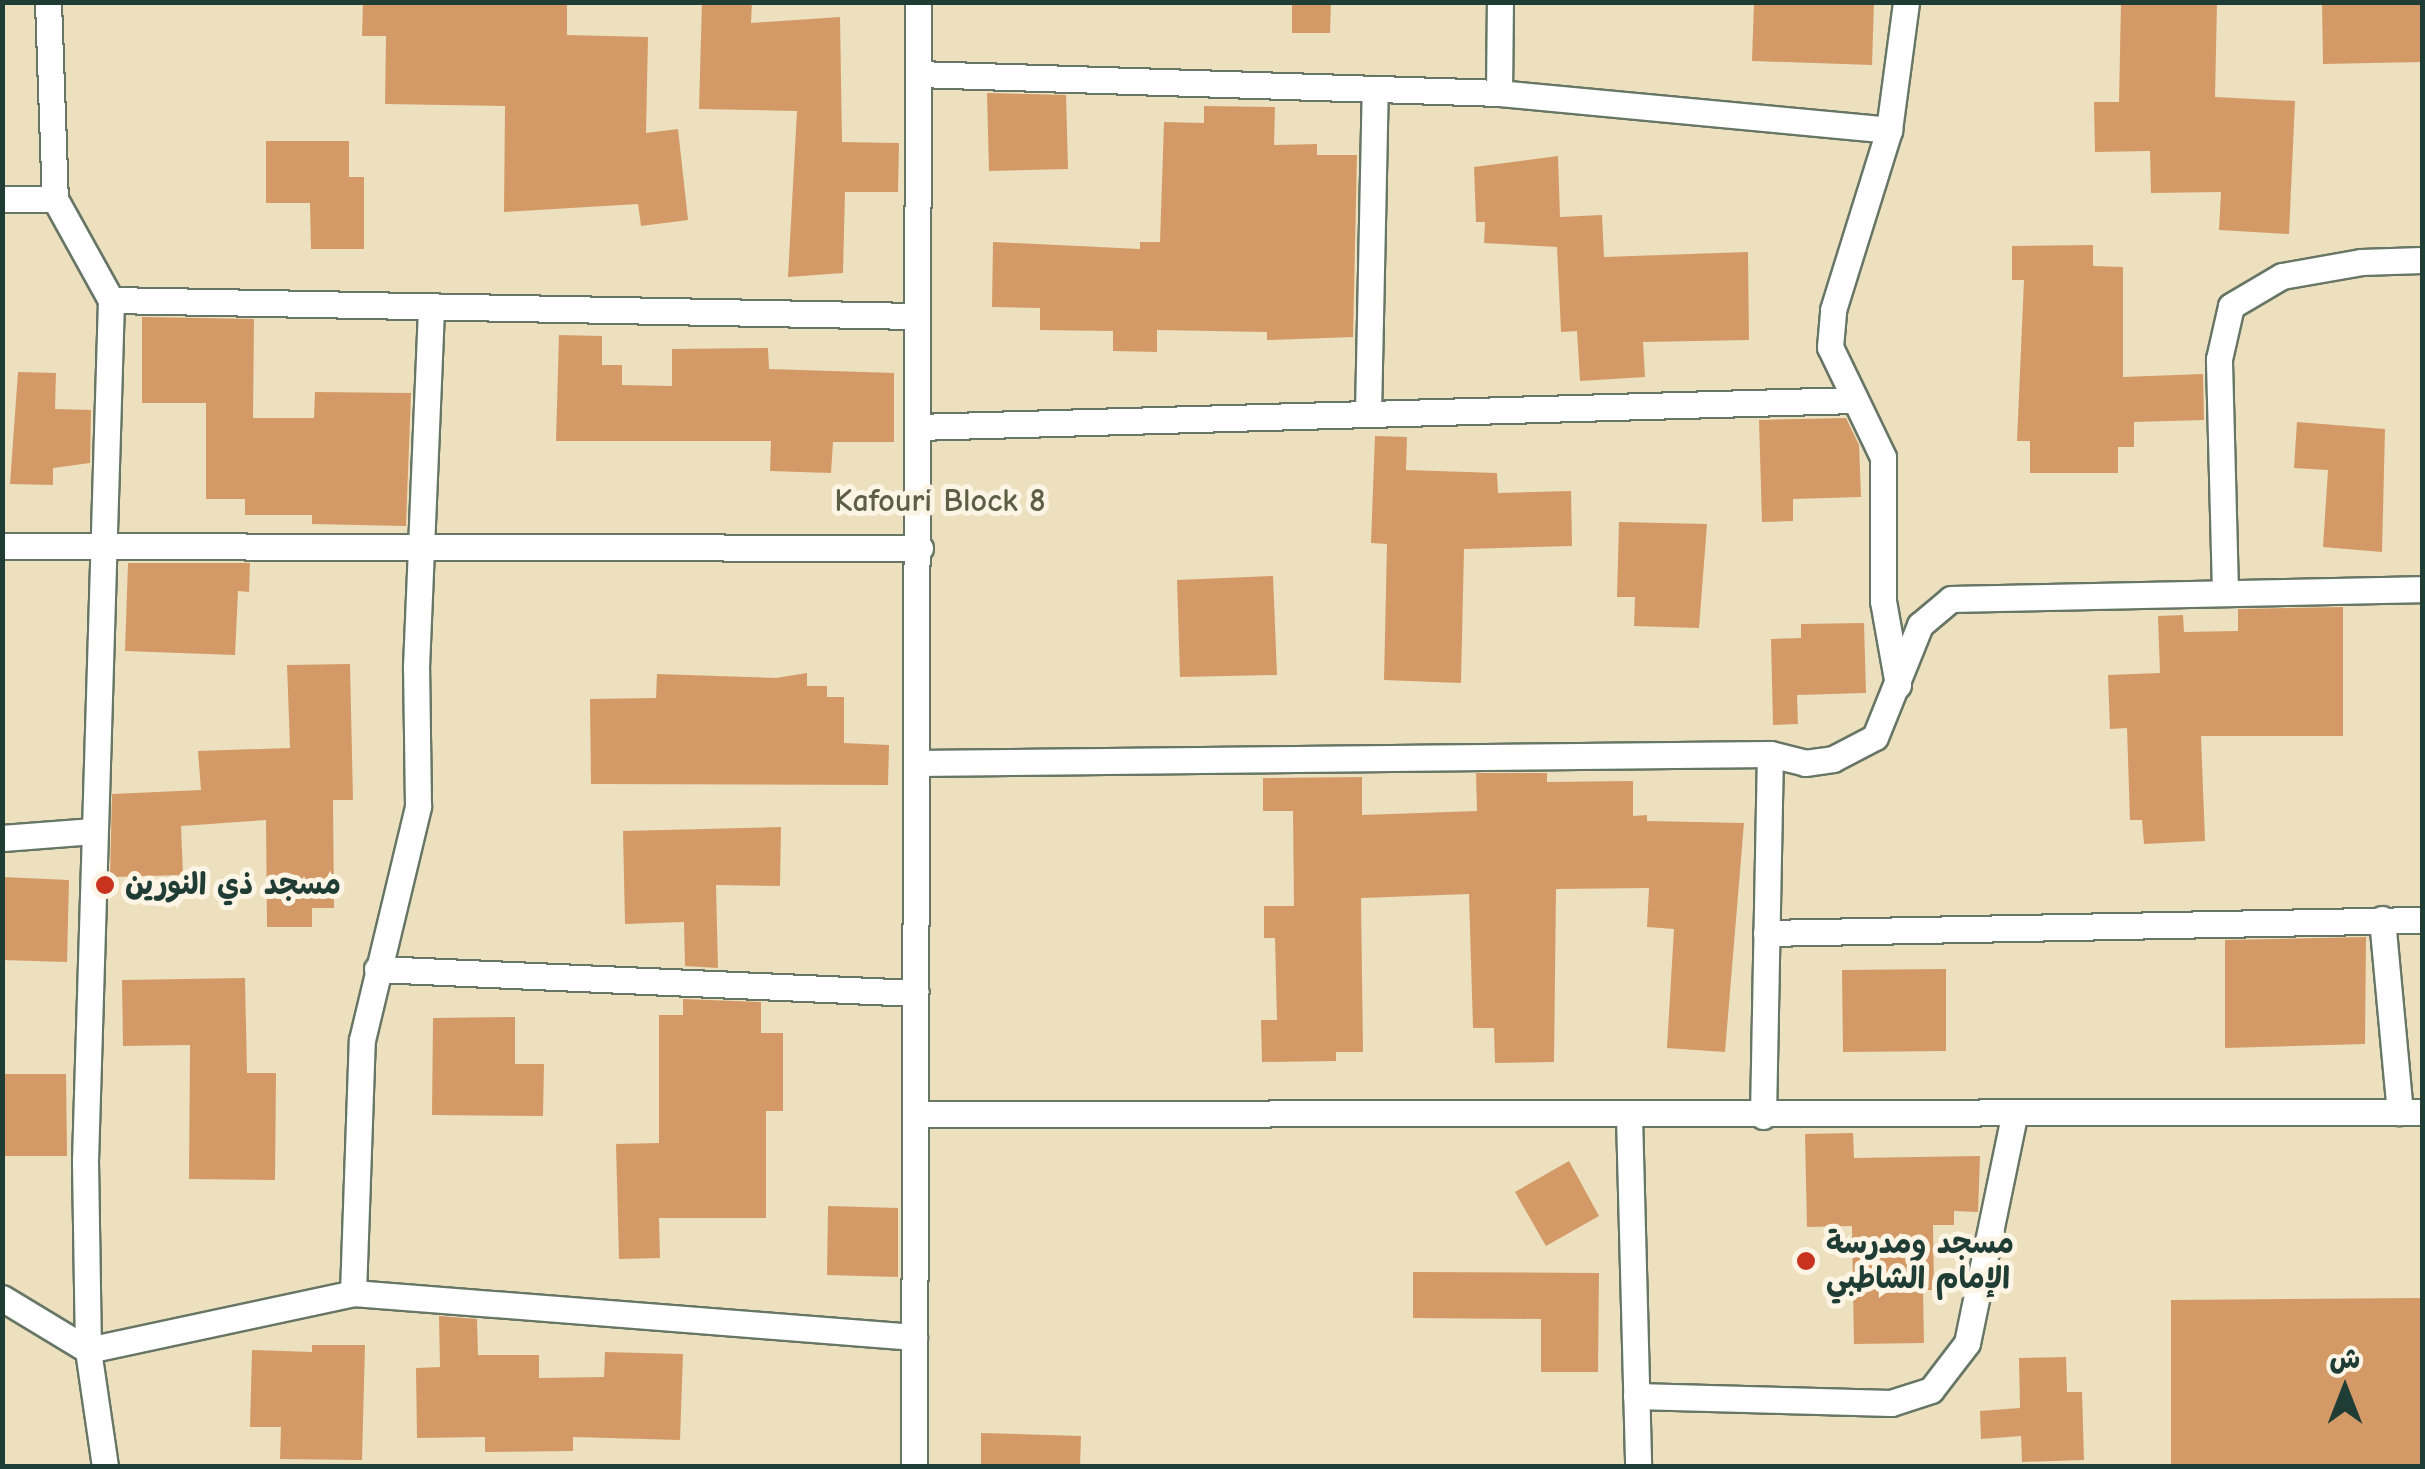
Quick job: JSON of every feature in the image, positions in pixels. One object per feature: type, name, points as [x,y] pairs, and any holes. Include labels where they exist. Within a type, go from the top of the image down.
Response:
[{"type":"street","points":[[48,2],[56,199],[111,300],[100,548],[88,1350],[105,1466]]},
{"type":"street","points":[[914,1466],[914,993],[920,548],[916,427],[918,2]]},
{"type":"street","points":[[1499,93],[1500,2]]},
{"type":"street","points":[[1898,685],[1883,602],[1883,457],[1831,358],[1833,310],[1889,130],[1906,2]]},
{"type":"street","points":[[918,74],[1499,93],[1889,130]]},
{"type":"street","points":[[1368,414],[1375,89]]},
{"type":"street","points":[[2,199],[56,199]]},
{"type":"street","points":[[2225,591],[2218,359],[2232,306],[2282,276],[2360,262],[2422,260]]},
{"type":"street","points":[[111,300],[432,311],[916,316]]},
{"type":"street","points":[[353,1292],[362,1040],[418,806],[416,667],[426,550],[432,311]]},
{"type":"street","points":[[916,427],[1856,400]]},
{"type":"street","points":[[2,546],[426,550],[920,548]]},
{"type":"street","points":[[916,763],[1770,754],[1804,763],[1854,750],[1876,737],[1920,625],[1951,599],[2422,589]]},
{"type":"street","points":[[1763,1116],[1770,754]]},
{"type":"street","points":[[2,838],[94,831]]},
{"type":"street","points":[[914,1114],[2014,1117],[2411,1112],[2382,919]]},
{"type":"street","points":[[1766,933],[2422,920]]},
{"type":"street","points":[[378,969],[914,993]]},
{"type":"street","points":[[1628,1116],[1638,1466]]},
{"type":"street","points":[[1636,1396],[1891,1402],[1931,1390],[1967,1342],[2014,1117]]},
{"type":"street","points":[[2,1298],[88,1350],[353,1292],[914,1337]]},
{"type":"building","points":[[363,2],[567,2],[567,35],[648,37],[646,133],[678,129],[688,220],[641,226],[638,204],[504,212],[505,106],[385,104],[386,36],[362,36]]},
{"type":"building","points":[[702,2],[752,2],[751,23],[840,17],[842,142],[899,143],[898,192],[845,192],[843,273],[788,277],[797,111],[699,109]]},
{"type":"building","points":[[1292,2],[1331,2],[1330,33],[1292,33]]},
{"type":"building","points":[[1754,2],[1874,2],[1872,65],[1752,61]]},
{"type":"building","points":[[2121,2],[2217,2],[2215,97],[2295,101],[2289,234],[2219,230],[2221,192],[2151,193],[2150,151],[2095,152],[2094,102],[2119,102]]},
{"type":"building","points":[[2322,2],[2422,2],[2422,62],[2323,64]]},
{"type":"building","points":[[987,93],[1066,95],[1068,169],[989,171]]},
{"type":"building","points":[[1204,106],[1275,107],[1274,145],[1317,144],[1317,155],[1357,155],[1353,337],[1267,340],[1267,332],[1157,330],[1157,352],[1113,351],[1113,331],[1040,330],[1040,308],[992,307],[993,242],[1140,249],[1140,242],[1160,242],[1164,122],[1204,123]]},
{"type":"building","points":[[266,141],[349,141],[349,177],[364,177],[364,249],[311,249],[310,203],[266,203]]},
{"type":"building","points":[[1558,156],[1560,217],[1602,215],[1604,257],[1748,252],[1749,340],[1643,342],[1645,377],[1580,381],[1577,331],[1561,332],[1557,247],[1484,243],[1485,222],[1476,222],[1474,167]]},
{"type":"building","points":[[2093,245],[2093,266],[2123,267],[2123,377],[2203,374],[2204,420],[2134,422],[2134,447],[2118,447],[2118,473],[2030,473],[2030,441],[2017,441],[2024,280],[2012,280],[2012,246]]},
{"type":"building","points":[[142,317],[254,319],[253,418],[314,418],[315,392],[411,393],[406,526],[312,524],[312,515],[245,515],[245,499],[206,499],[206,403],[142,403]]},
{"type":"building","points":[[559,335],[602,336],[602,365],[622,365],[622,385],[672,386],[672,349],[768,348],[769,369],[894,373],[894,442],[833,442],[831,473],[770,471],[771,441],[556,441]]},
{"type":"building","points":[[18,372],[56,373],[55,409],[91,410],[90,463],[53,468],[53,485],[10,484]]},
{"type":"building","points":[[1846,418],[1859,445],[1861,497],[1793,499],[1793,521],[1762,522],[1759,420]]},
{"type":"building","points":[[2297,422],[2385,429],[2382,552],[2323,547],[2328,470],[2294,468]]},
{"type":"building","points":[[1375,436],[1407,437],[1406,470],[1497,473],[1498,493],[1571,491],[1572,546],[1464,549],[1461,683],[1384,680],[1387,544],[1371,543]]},
{"type":"building","points":[[1619,522],[1707,524],[1699,628],[1634,626],[1635,597],[1617,597]]},
{"type":"building","points":[[128,563],[250,563],[249,592],[238,591],[235,655],[125,651]]},
{"type":"building","points":[[1273,576],[1277,675],[1180,677],[1177,580]]},
{"type":"building","points":[[2343,607],[2343,736],[2201,736],[2205,841],[2144,844],[2142,820],[2130,820],[2127,728],[2110,729],[2108,675],[2160,673],[2158,616],[2183,615],[2184,632],[2238,631],[2238,609]]},
{"type":"building","points":[[1864,623],[1866,693],[1797,695],[1798,724],[1773,725],[1771,639],[1801,638],[1801,624]]},
{"type":"building","points":[[350,664],[353,800],[333,800],[334,908],[312,908],[312,927],[267,927],[266,820],[181,826],[183,875],[110,877],[112,794],[201,790],[198,751],[290,748],[287,665]]},
{"type":"building","points":[[807,673],[807,686],[827,686],[827,697],[844,697],[844,743],[889,745],[888,785],[591,784],[590,699],[656,698],[657,674],[776,678]]},
{"type":"building","points":[[1476,773],[1547,773],[1547,782],[1633,781],[1633,816],[1647,815],[1647,821],[1744,823],[1725,1052],[1667,1048],[1674,929],[1647,927],[1649,888],[1556,889],[1554,1062],[1495,1063],[1494,1028],[1473,1028],[1469,894],[1361,898],[1363,1052],[1336,1052],[1336,1061],[1262,1062],[1261,1020],[1277,1020],[1275,938],[1264,938],[1264,906],[1294,906],[1293,811],[1263,811],[1263,778],[1362,777],[1362,815],[1477,811]]},
{"type":"building","points":[[781,827],[780,886],[716,885],[718,968],[685,966],[684,922],[625,924],[623,831]]},
{"type":"building","points":[[2,877],[69,880],[67,962],[2,960]]},
{"type":"building","points":[[2366,937],[2365,1044],[2225,1048],[2225,940]]},
{"type":"building","points":[[1946,969],[1946,1051],[1843,1052],[1842,970]]},
{"type":"building","points":[[245,978],[247,1073],[276,1073],[275,1180],[189,1179],[190,1045],[123,1046],[122,980]]},
{"type":"building","points":[[683,999],[761,1002],[761,1033],[783,1033],[783,1111],[766,1111],[766,1218],[659,1218],[660,1258],[619,1259],[616,1144],[659,1143],[659,1015],[683,1015]]},
{"type":"building","points":[[515,1017],[515,1064],[544,1064],[543,1116],[432,1115],[433,1018]]},
{"type":"building","points":[[2,1074],[66,1074],[67,1156],[2,1156]]},
{"type":"building","points":[[1853,1133],[1854,1158],[1980,1156],[1978,1212],[1954,1211],[1954,1225],[1933,1225],[1934,1290],[1923,1290],[1924,1343],[1854,1344],[1852,1226],[1807,1227],[1805,1134]]},
{"type":"building","points":[[1569,1161],[1599,1216],[1546,1246],[1515,1192]]},
{"type":"building","points":[[828,1206],[898,1208],[898,1277],[827,1275]]},
{"type":"building","points":[[1413,1272],[1599,1273],[1598,1372],[1541,1372],[1541,1319],[1413,1318]]},
{"type":"building","points":[[2422,1298],[2422,1466],[2171,1466],[2171,1300]]},
{"type":"building","points":[[439,1316],[477,1319],[478,1355],[539,1355],[539,1378],[604,1377],[605,1352],[683,1354],[680,1440],[573,1437],[573,1451],[485,1452],[485,1437],[417,1438],[416,1368],[440,1367]]},
{"type":"building","points":[[312,1345],[365,1345],[362,1460],[280,1459],[281,1427],[250,1427],[252,1350],[312,1352]]},
{"type":"building","points":[[2066,1357],[2067,1392],[2082,1392],[2084,1460],[2022,1462],[2021,1436],[1981,1439],[1980,1411],[2020,1408],[2019,1358]]},
{"type":"building","points":[[981,1433],[1081,1436],[1080,1466],[981,1466]]},
{"type":"place","name":"مسجد ذي النورين","points":[[105,885]]},
{"type":"place","name":"مسجد ومدرسة الإمام الشاطبي","points":[[1806,1261]]},
{"type":"district","name":"Kafouri Block 8","points":[[940,501]]}]
